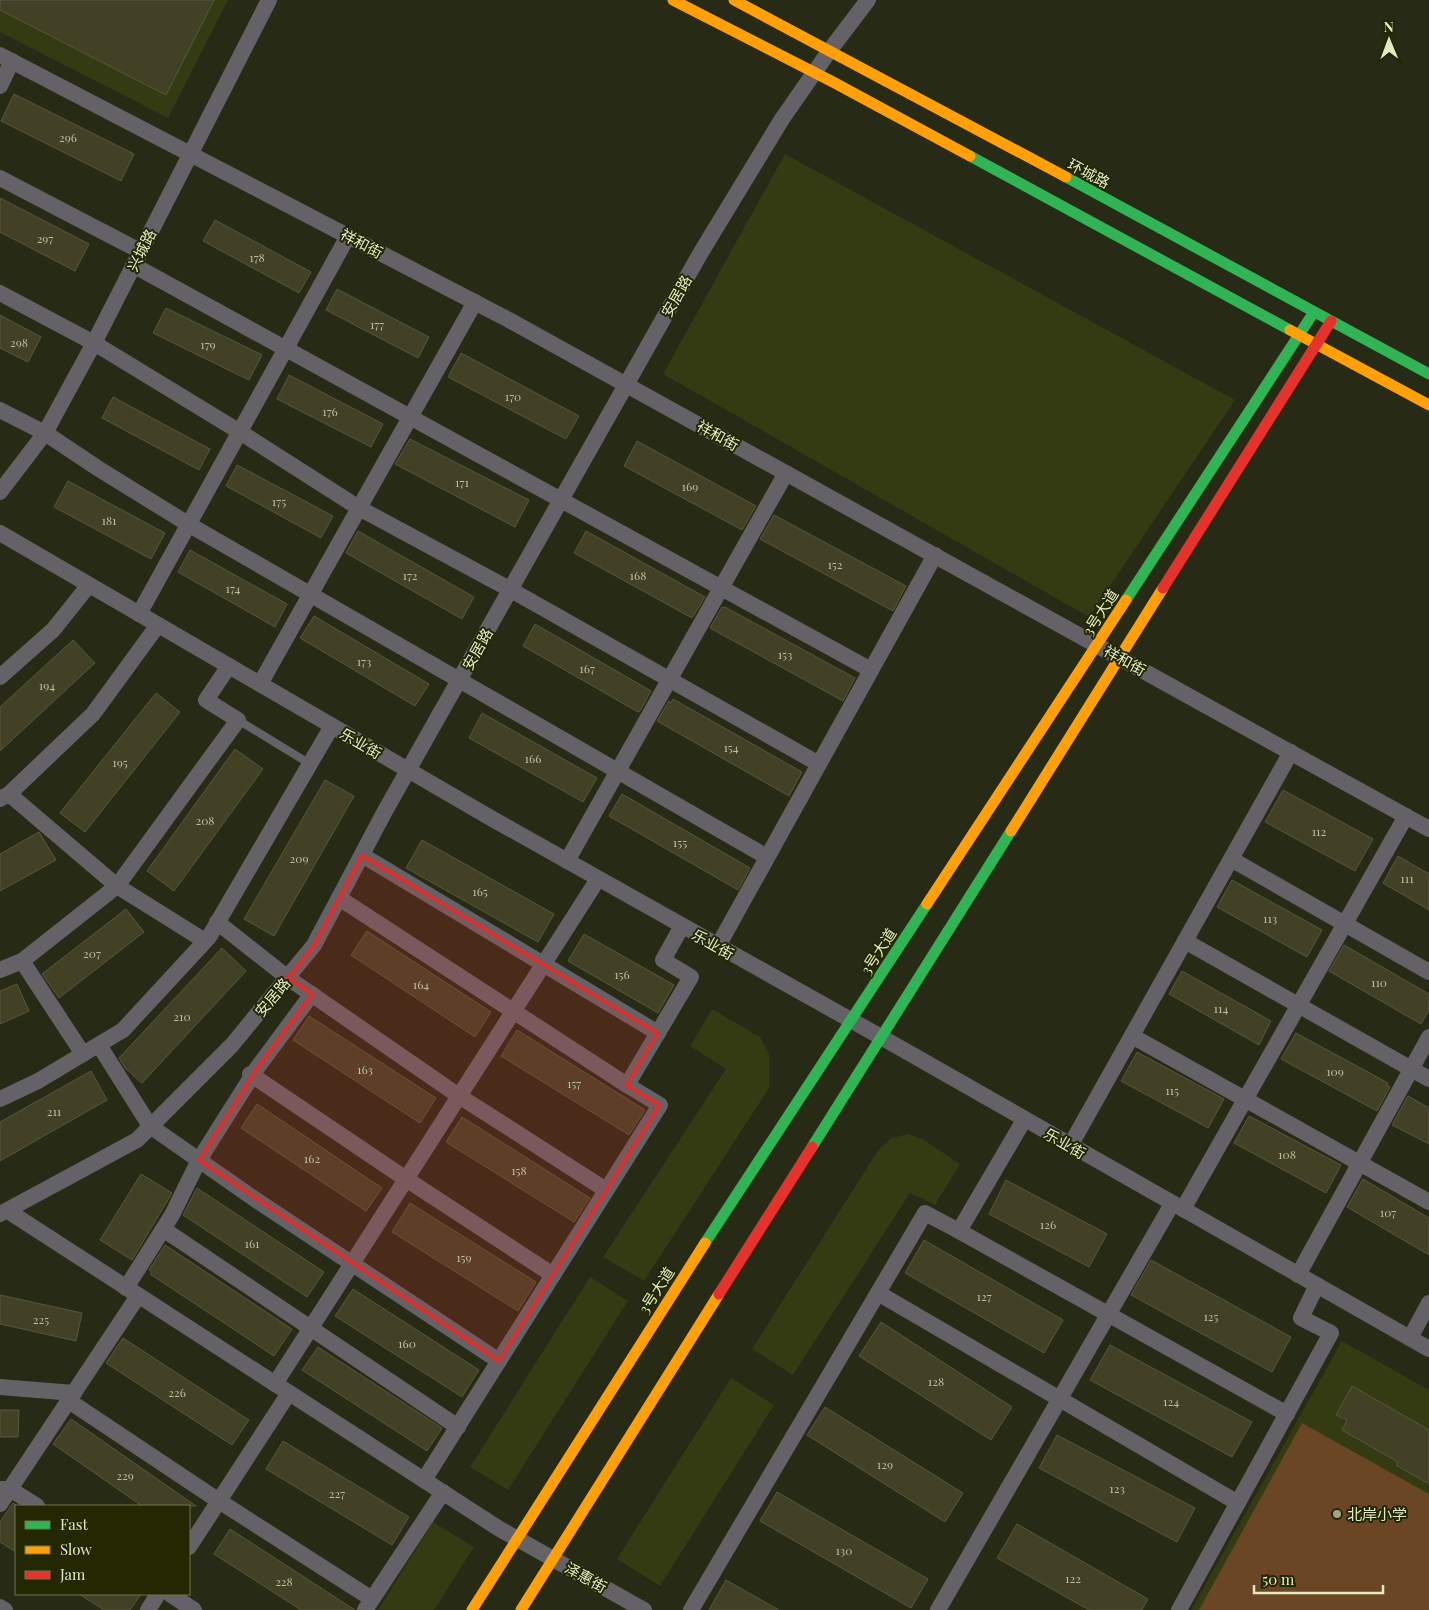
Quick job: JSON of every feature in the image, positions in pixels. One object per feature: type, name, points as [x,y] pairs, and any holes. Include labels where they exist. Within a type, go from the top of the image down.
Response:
[{"type":"main road","points":[[673,0],[815,73],[1429,405]]},
{"type":"main road","name":"环城路","points":[[734,0],[1429,374]]},
{"type":"main road","name":"3号大道","points":[[472,1610],[664,1306],[1314,312]]},
{"type":"main road","points":[[521,1610],[1331,321]]},
{"type":"street","name":"兴城路","points":[[0,492],[45,433],[94,343],[269,0]]},
{"type":"street","name":"安居路","points":[[4,1213],[137,1140],[232,1045],[314,945],[408,770],[705,246],[782,119],[830,50],[868,0]]},
{"type":"street","name":"祥和街","points":[[6,58],[475,302],[1429,828]]},
{"type":"street","points":[[0,86],[6,58]]},
{"type":"street","points":[[0,178],[286,348],[871,670]]},
{"type":"street","points":[[139,614],[348,236]]},
{"type":"street","points":[[0,293],[94,343],[240,432],[359,508],[670,679],[819,764]]},
{"type":"street","points":[[260,684],[475,302]]},
{"type":"street","points":[[0,410],[45,433],[188,524],[768,857]]},
{"type":"street","points":[[567,861],[786,473]]},
{"type":"street","name":"乐业街","points":[[0,533],[598,879],[881,1037],[1429,1349]]},
{"type":"street","points":[[718,946],[934,555]]},
{"type":"street","points":[[0,677],[53,630],[89,585]]},
{"type":"street","points":[[158,625],[93,714],[4,797],[117,886],[205,941]]},
{"type":"street","points":[[0,970],[22,961],[117,886],[238,720],[206,700],[229,666]]},
{"type":"street","points":[[0,1099],[38,1081],[123,1030],[205,941],[332,726]]},
{"type":"street","points":[[1070,1146],[1291,752]]},
{"type":"street","points":[[938,1610],[1108,1314],[1246,1099],[1406,816]]},
{"type":"street","points":[[362,855],[658,1033]]},
{"type":"street","points":[[1231,859],[1429,972]]},
{"type":"street","points":[[274,1384],[598,879]]},
{"type":"street","points":[[339,898],[627,1086],[660,1105],[424,1480]]},
{"type":"street","points":[[217,922],[288,978],[459,1096],[606,1190]]},
{"type":"street","points":[[627,1086],[691,977],[663,960],[682,926]]},
{"type":"street","points":[[1185,941],[1429,1079]]},
{"type":"street","points":[[22,961],[83,1054]]},
{"type":"street","points":[[0,1504],[5,1489],[72,1397],[132,1292],[199,1160],[252,1075],[312,994]]},
{"type":"street","points":[[1132,1036],[1429,1202]]},
{"type":"street","points":[[1298,1275],[1429,1037]]},
{"type":"street","points":[[99,1044],[150,1126],[498,1362]]},
{"type":"street","points":[[252,1075],[553,1275]]},
{"type":"street","points":[[959,1231],[1024,1120]]},
{"type":"street","name":"泽惠街","points":[[4,1213],[132,1292],[517,1539],[644,1610]]},
{"type":"street","points":[[691,1610],[925,1213],[1287,1414]]},
{"type":"street","points":[[163,1229],[458,1427]]},
{"type":"street","points":[[1179,1610],[1331,1334],[1301,1318],[1317,1285]]},
{"type":"street","points":[[878,1294],[1060,1398],[1238,1504]]},
{"type":"street","points":[[1410,1338],[1429,1303]]},
{"type":"street","points":[[0,1387],[72,1397],[369,1605],[443,1492]]},
{"type":"street","points":[[190,1545],[289,1393]]},
{"type":"street","points":[[5,1489],[35,1505]]},
{"type":"street","points":[[148,1610],[157,1595]]},
{"type":"street","points":[[172,1595],[194,1610]]},
{"type":"street","points":[[0,1607],[5,1610]]},
{"type":"lane","points":[[238,720],[310,764]]},
{"type":"highlighted area","points":[[362,855],[658,1033],[627,1085],[660,1105],[499,1361],[199,1160],[257,1068],[312,994],[288,978],[314,945]]},
{"type":"shaded area","points":[[0,0],[228,0],[168,118],[0,32]]},
{"type":"shaded area","points":[[785,154],[1235,400],[1089,617],[663,374]]},
{"type":"shaded area","points":[[712,1009],[760,1037],[769,1054],[769,1088],[644,1281],[603,1257],[726,1069],[690,1046]]},
{"type":"shaded area","points":[[908,1134],[924,1140],[960,1164],[935,1205],[910,1193],[793,1375],[752,1349],[879,1149],[892,1138]]},
{"type":"shaded area","points":[[590,1277],[628,1301],[508,1490],[470,1467]]},
{"type":"shaded area","name":"北岸小学","points":[[1342,1341],[1429,1390],[1429,1610],[1191,1610]]},
{"type":"shaded area","points":[[731,1378],[774,1405],[660,1586],[617,1559]]},
{"type":"shaded area","name":"北岸小学","points":[[1302,1423],[1429,1494],[1429,1610],[1199,1610]]},
{"type":"shaded area","points":[[433,1522],[474,1547],[434,1610],[378,1610]]},
{"type":"building","points":[[0,0],[214,0],[166,95],[0,10]]},
{"type":"building","points":[[14,94],[134,154],[121,181],[1,121]]},
{"type":"building","points":[[0,198],[89,244],[75,271],[0,232]]},
{"type":"building","points":[[215,220],[311,272],[299,293],[203,241]]},
{"type":"building","points":[[337,289],[429,337],[418,358],[326,310]]},
{"type":"building","points":[[166,308],[262,355],[249,380],[153,333]]},
{"type":"building","points":[[0,315],[41,337],[28,362],[0,348]]},
{"type":"building","points":[[461,353],[579,416],[566,439],[448,377]]},
{"type":"building","points":[[289,375],[383,424],[371,447],[277,399]]},
{"type":"building","points":[[113,397],[210,449],[199,470],[102,418]]},
{"type":"building","points":[[410,439],[529,500],[515,527],[395,464]]},
{"type":"building","points":[[637,441],[756,506],[742,530],[624,466]]},
{"type":"building","points":[[237,465],[333,516],[321,538],[226,486]]},
{"type":"building","points":[[68,481],[165,533],[151,559],[54,507]]},
{"type":"building","points":[[774,515],[906,586],[893,611],[760,539]]},
{"type":"building","points":[[358,531],[474,597],[462,619],[346,553]]},
{"type":"building","points":[[586,531],[705,597],[692,618],[574,553]]},
{"type":"building","points":[[190,550],[287,604],[275,627],[178,572]]},
{"type":"building","points":[[722,607],[855,678],[843,701],[710,628]]},
{"type":"building","points":[[314,616],[429,684],[415,706],[300,638]]},
{"type":"building","points":[[535,624],[651,691],[640,711],[638,712],[523,646]]},
{"type":"building","points":[[73,640],[95,663],[0,751],[0,707]]},
{"type":"building","points":[[156,693],[180,712],[85,832],[60,813]]},
{"type":"building","points":[[673,699],[802,772],[789,796],[657,721],[669,701],[671,703]]},
{"type":"building","points":[[482,713],[597,778],[583,802],[469,738]]},
{"type":"building","points":[[235,749],[263,769],[174,891],[147,871]]},
{"type":"building","points":[[325,780],[354,796],[274,936],[244,919]]},
{"type":"building","points":[[1283,790],[1373,839],[1355,871],[1265,822]]},
{"type":"building","points":[[622,794],[750,868],[738,890],[609,816]]},
{"type":"building","points":[[39,832],[56,860],[0,891],[0,854]]},
{"type":"building","points":[[422,840],[554,914],[538,942],[406,868]]},
{"type":"building","points":[[1398,856],[1429,874],[1429,910],[1383,883]]},
{"type":"building","points":[[1232,880],[1322,930],[1307,957],[1217,907]]},
{"type":"building","points":[[126,909],[144,932],[59,998],[42,974]]},
{"type":"building","points":[[367,931],[491,1012],[475,1037],[351,955]]},
{"type":"building","points":[[584,934],[674,985],[658,1013],[568,961]]},
{"type":"building","points":[[1344,945],[1429,994],[1429,1010],[1421,1024],[1329,971]]},
{"type":"building","points":[[222,948],[246,971],[142,1083],[125,1068],[119,1058]]},
{"type":"building","points":[[1182,971],[1271,1021],[1259,1045],[1169,994]]},
{"type":"building","points":[[17,984],[29,1011],[0,1024],[0,991]]},
{"type":"building","points":[[309,1016],[436,1098],[420,1123],[293,1040]]},
{"type":"building","points":[[517,1030],[645,1110],[629,1135],[501,1056]]},
{"type":"building","points":[[1296,1033],[1388,1083],[1387,1086],[1390,1087],[1377,1111],[1281,1059]]},
{"type":"building","points":[[1137,1052],[1224,1099],[1208,1128],[1121,1081]]},
{"type":"building","points":[[91,1071],[107,1100],[0,1161],[0,1122]]},
{"type":"building","points":[[1408,1096],[1429,1108],[1429,1144],[1392,1125]]},
{"type":"building","points":[[257,1104],[382,1188],[366,1211],[241,1128]]},
{"type":"building","points":[[1249,1116],[1341,1165],[1326,1193],[1234,1143]]},
{"type":"building","points":[[462,1117],[590,1198],[574,1222],[446,1142]]},
{"type":"building","points":[[141,1174],[172,1193],[132,1260],[100,1240]]},
{"type":"building","points":[[1363,1179],[1429,1218],[1429,1255],[1347,1207]]},
{"type":"building","points":[[1006,1180],[1107,1234],[1089,1267],[989,1214]]},
{"type":"building","points":[[197,1188],[324,1272],[307,1297],[183,1215]]},
{"type":"building","points":[[410,1203],[536,1282],[518,1311],[392,1232]]},
{"type":"building","points":[[924,1240],[1063,1320],[1044,1353],[905,1273]]},
{"type":"building","points":[[165,1245],[292,1329],[274,1356],[150,1274],[152,1272],[149,1270]]},
{"type":"building","points":[[1151,1260],[1291,1337],[1272,1372],[1131,1295]]},
{"type":"building","points":[[353,1289],[479,1370],[462,1397],[335,1316]]},
{"type":"building","points":[[0,1295],[82,1313],[76,1341],[0,1324]]},
{"type":"building","points":[[881,1322],[1012,1407],[991,1440],[859,1356]]},
{"type":"building","points":[[123,1338],[249,1420],[232,1445],[106,1363]]},
{"type":"building","points":[[1110,1345],[1252,1422],[1232,1457],[1090,1380]]},
{"type":"building","points":[[318,1347],[442,1428],[427,1451],[302,1370]]},
{"type":"building","points":[[1352,1386],[1429,1430],[1429,1484],[1396,1465],[1398,1462],[1342,1430],[1347,1420],[1336,1415]]},
{"type":"building","points":[[825,1407],[963,1493],[945,1522],[807,1435]]},
{"type":"building","points":[[0,1410],[19,1410],[18,1437],[0,1437]]},
{"type":"building","points":[[71,1419],[196,1506],[141,1505],[53,1444]]},
{"type":"building","points":[[1057,1435],[1195,1508],[1177,1542],[1039,1468]]},
{"type":"building","points":[[283,1441],[409,1517],[392,1545],[266,1469]]},
{"type":"building","points":[[777,1492],[928,1579],[911,1608],[760,1521]]},
{"type":"building","points":[[13,1503],[16,1505],[15,1551],[0,1542],[0,1522]]},
{"type":"building","points":[[1017,1524],[1148,1599],[1142,1610],[1089,1610],[997,1558]]},
{"type":"building","points":[[230,1529],[355,1610],[301,1610],[214,1554]]},
{"type":"building","points":[[726,1580],[779,1610],[709,1610]]},
{"type":"building","points":[[81,1595],[140,1595],[130,1610],[104,1610]]},
{"type":"traffic: fast","points":[[970,156],[1290,330]]},
{"type":"traffic: fast","points":[[1066,177],[1429,374]]},
{"type":"traffic: fast","points":[[1126,600],[1314,312]]},
{"type":"traffic: fast","points":[[812,1147],[1011,831]]},
{"type":"traffic: fast","points":[[705,1243],[927,904]]},
{"type":"traffic: slow","points":[[673,0],[833,82],[970,156]]},
{"type":"traffic: slow","points":[[734,0],[1066,177]]},
{"type":"traffic: slow","points":[[1290,330],[1429,405]]},
{"type":"traffic: slow","points":[[1011,831],[1163,588]]},
{"type":"traffic: slow","points":[[927,904],[1126,600]]},
{"type":"traffic: slow","points":[[472,1610],[705,1243]]},
{"type":"traffic: slow","points":[[521,1610],[719,1294]]},
{"type":"traffic: jam","points":[[1163,588],[1331,321]]},
{"type":"traffic: jam","points":[[719,1294],[812,1147]]},
{"type":"place","name":"北岸小学","points":[[1337,1514]]}]
